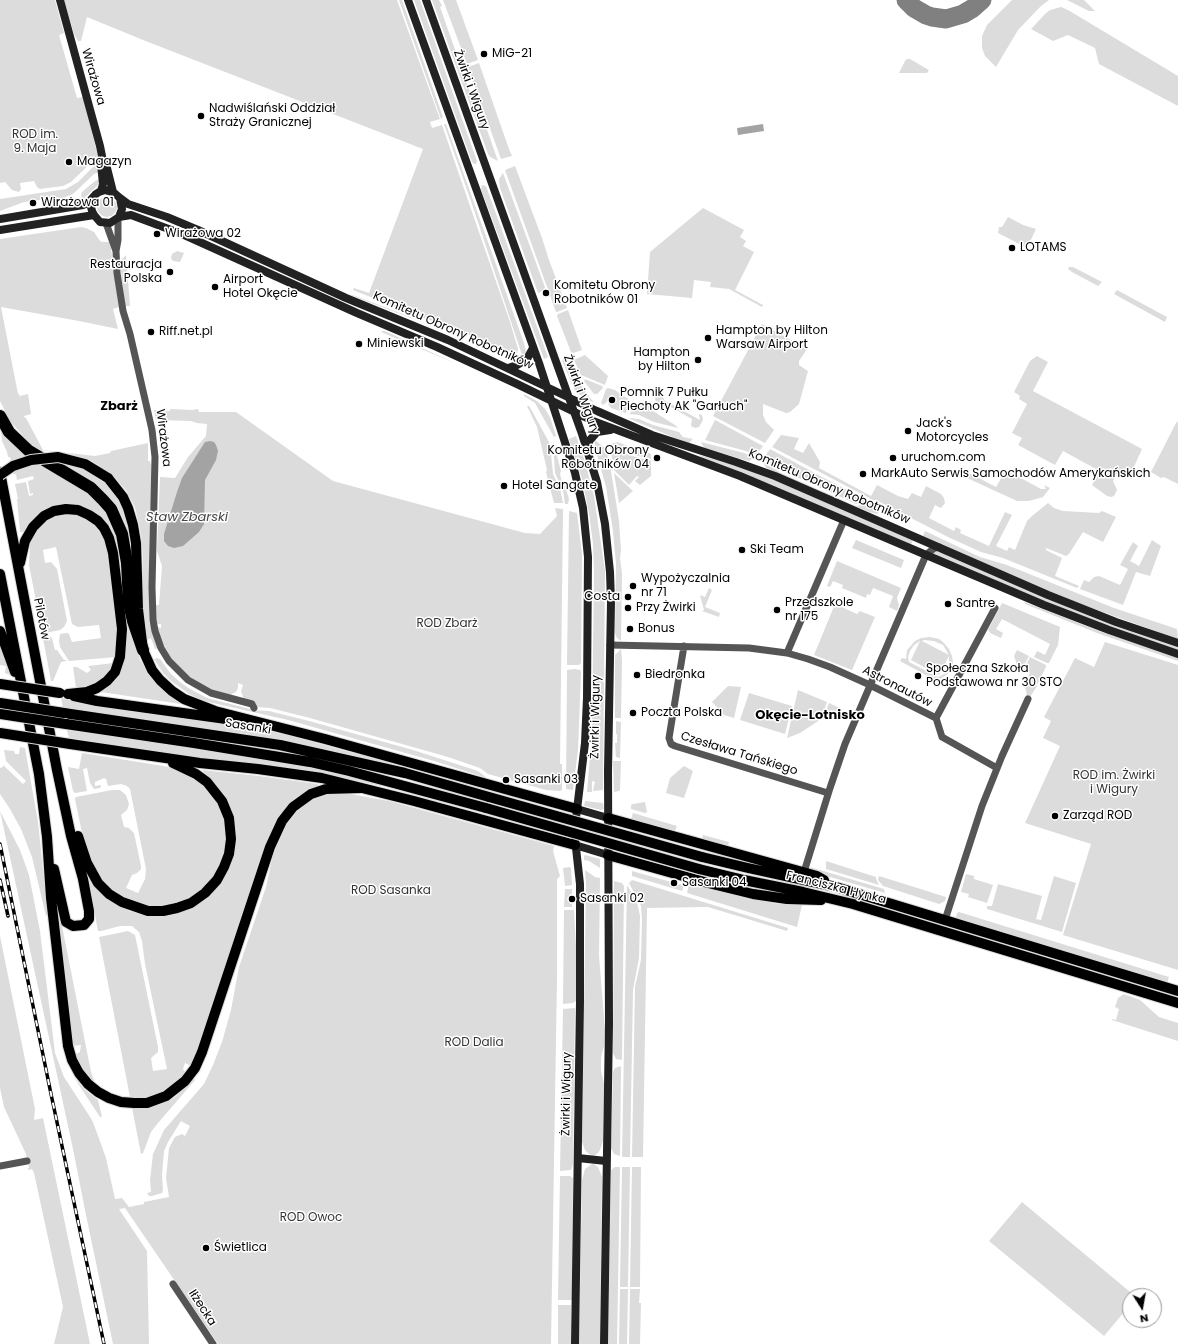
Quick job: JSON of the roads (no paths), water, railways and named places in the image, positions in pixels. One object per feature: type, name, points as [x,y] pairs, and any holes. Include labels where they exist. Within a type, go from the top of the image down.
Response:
[{"type":"highway","points":[[0,416],[10,432],[29,451],[91,488],[111,509],[122,534],[127,563],[129,603],[132,621],[142,650]]},
{"type":"main road","name":"Wirażowa","points":[[60,0],[103,161],[107,168],[113,192]]},
{"type":"main road","name":"Żwirki i Wigury","points":[[408,0],[551,400],[579,492],[588,544],[587,704],[585,743],[575,832],[575,845],[580,884],[580,1001],[575,1344]]},
{"type":"main road","name":"Żwirki i Wigury","points":[[426,0],[574,412],[597,482],[607,538],[610,594],[608,855]]},
{"type":"main road","name":"Wirażowa","points":[[102,191],[103,184],[101,164],[103,161]]},
{"type":"main road","points":[[0,219],[80,206],[88,203],[93,198],[102,191],[113,192],[120,198],[122,209],[119,217],[110,223],[100,222],[94,215],[91,207],[93,198]]},
{"type":"main road","name":"Komitetu Obrony Robotników","points":[[120,198],[128,204],[198,230],[346,298],[448,340],[569,398],[652,435],[775,476],[1048,595],[1116,622],[1178,643]]},
{"type":"main road","points":[[0,230],[94,215]]},
{"type":"main road","name":"Komitetu Obrony Robotników","points":[[119,217],[123,215],[130,215],[182,234],[361,315],[437,347],[613,430],[733,473],[1066,613],[1108,630],[1178,654]]},
{"type":"main road","points":[[508,368],[527,359],[533,348]]},
{"type":"main road","points":[[586,446],[597,432],[613,430]]},
{"type":"main road","points":[[0,474],[13,466],[26,461],[40,458],[58,457],[85,464],[108,478],[123,497],[133,524],[136,543],[138,609],[142,650],[152,670],[160,680],[184,699],[215,711],[325,738],[804,872],[817,876],[836,887]]},
{"type":"main road","name":"Pilotów","points":[[0,474],[57,770]]},
{"type":"main road","points":[[20,575],[21,553],[25,541],[37,521],[54,511],[66,508],[89,514],[104,528],[109,538],[113,553],[122,629],[120,657],[115,672],[107,681],[87,692],[64,694]]},
{"type":"main road","points":[[0,574],[38,767],[47,837],[51,898],[70,1055],[79,1072],[93,1088],[109,1098],[127,1103],[147,1103],[166,1096],[186,1081],[195,1068],[200,1056],[270,847],[282,821],[293,807],[311,794],[326,789],[361,788]]},
{"type":"main road","points":[[0,631],[11,664],[24,694]]},
{"type":"main road","points":[[0,684],[203,717],[250,720]]},
{"type":"main road","name":"Sasanki","points":[[0,704],[280,745],[405,773],[489,797]]},
{"type":"main road","name":"Sasanki","points":[[0,714],[187,741],[310,762],[486,808]]},
{"type":"main road","points":[[0,734],[136,754],[322,778],[414,801],[708,883],[758,895],[796,900],[841,901]]},
{"type":"main road","points":[[57,770],[67,797],[87,863],[98,884],[116,899],[134,907],[148,911],[163,911],[177,908],[191,903],[205,893],[217,880],[229,854],[231,839],[228,818],[222,801],[216,791],[196,774],[171,762],[136,754]]},
{"type":"main road","points":[[47,837],[66,922],[73,926],[81,926],[88,922],[89,911],[83,879],[71,836],[57,770]]},
{"type":"main road","name":"Franciszka Hynka","points":[[489,797],[702,857],[836,887],[1178,991]]},
{"type":"main road","name":"Franciszka Hynka","points":[[486,808],[699,869],[841,901],[1178,1003]]},
{"type":"main road","points":[[604,1344],[608,1024],[608,855]]},
{"type":"main road","points":[[578,1158],[606,1161]]},
{"type":"street","name":"Wirażowa","points":[[119,217],[116,251],[117,273],[123,312],[147,405],[154,441],[156,472],[152,586],[153,620],[155,631],[165,655],[175,668],[188,680],[212,693],[252,704],[254,708]]},
{"type":"street","name":"Wirażowa","points":[[106,223],[116,251]]},
{"type":"street","points":[[787,653],[844,520]]},
{"type":"street","points":[[804,872],[840,756],[926,555],[933,549],[939,547]]},
{"type":"street","points":[[936,718],[995,608]]},
{"type":"street","name":"Astronautów","points":[[610,645],[749,648],[787,653],[830,667],[936,718],[942,737],[997,768]]},
{"type":"street","name":"Czesława Tańskiego","points":[[684,646],[669,738],[670,744],[828,793]]},
{"type":"street","points":[[945,920],[954,888],[957,883],[982,806],[997,768],[1028,699]]},
{"type":"street","points":[[0,1166],[27,1161]]},
{"type":"street","name":"Iłżecka","points":[[173,1284],[213,1344]]},
{"type":"water","points":[[763,124],[764,131],[738,135],[737,128]]},
{"type":"water","name":"Staw Zbarski","points":[[205,442],[214,442],[218,451],[216,460],[205,480],[204,524],[199,532],[183,546],[174,548],[168,546],[164,541],[164,534],[182,478]]},
{"type":"railway","points":[[0,844],[104,1344]]},
{"type":"railway","points":[[0,880],[8,916]]},
{"type":"place","name":"MiG-21","points":[[484,54]]},
{"type":"place","name":"Nadwiślański Oddział Straży Granicznej","points":[[201,116]]},
{"type":"place","name":"Magazyn","points":[[69,162]]},
{"type":"place","name":"Wirażowa 01","points":[[33,203]]},
{"type":"place","name":"Wirażowa 02","points":[[157,234]]},
{"type":"place","name":"LOTAMS","points":[[1012,248]]},
{"type":"place","name":"Restauracja Polska","points":[[170,272]]},
{"type":"place","name":"Airport Hotel Okęcie","points":[[215,287]]},
{"type":"place","name":"Komitetu Obrony Robotników 01","points":[[546,293]]},
{"type":"place","name":"Riff.net.pl","points":[[151,332]]},
{"type":"place","name":"Hampton by Hilton Warsaw Airport","points":[[708,338]]},
{"type":"place","name":"Miniewski","points":[[359,344]]},
{"type":"place","name":"Hampton by Hilton","points":[[698,360]]},
{"type":"place","name":"Pomnik 7 Pułku Piechoty AK \"Garłuch\"","points":[[612,400]]},
{"type":"place","name":"Jack's Motorcycles","points":[[908,431]]},
{"type":"place","name":"Komitetu Obrony Robotników 04","points":[[657,458]]},
{"type":"place","name":"uruchom.com","points":[[893,458]]},
{"type":"place","name":"MarkAuto Serwis Samochodów Amerykańskich","points":[[863,474]]},
{"type":"place","name":"Hotel Sangate","points":[[504,486]]},
{"type":"place","name":"Ski Team","points":[[742,550]]},
{"type":"place","name":"Wypożyczalnia nr 71","points":[[633,586]]},
{"type":"place","name":"Costa","points":[[628,597]]},
{"type":"place","name":"Santre","points":[[948,604]]},
{"type":"place","name":"Przy Żwirki","points":[[628,608]]},
{"type":"place","name":"Przedszkole nr 175","points":[[777,610]]},
{"type":"place","name":"Bonus","points":[[630,629]]},
{"type":"place","name":"Biedronka","points":[[637,675]]},
{"type":"place","name":"Społeczna Szkoła Podstawowa nr 30 STO","points":[[918,676]]},
{"type":"place","name":"Poczta Polska","points":[[633,713]]},
{"type":"place","name":"Sasanki 03","points":[[506,780]]},
{"type":"place","name":"Zarząd ROD","points":[[1055,816]]},
{"type":"place","name":"Sasanki 04","points":[[674,883]]},
{"type":"place","name":"Sasanki 02","points":[[572,899]]},
{"type":"place","name":"Świetlica","points":[[206,1248]]},
{"type":"district","name":"Zbarż","points":[[119,407]]},
{"type":"district","name":"Okęcie-Lotnisko","points":[[810,716]]},
{"type":"park label","name":"ROD im. 9. Maja","points":[[35,142]]},
{"type":"park label","name":"ROD Zbarż","points":[[447,624]]},
{"type":"park label","name":"ROD im. Żwirki i Wigury","points":[[1114,783]]},
{"type":"park label","name":"ROD Sasanka","points":[[391,891]]},
{"type":"park label","name":"ROD Dalia","points":[[474,1043]]},
{"type":"park label","name":"ROD Owoc","points":[[311,1218]]}]
